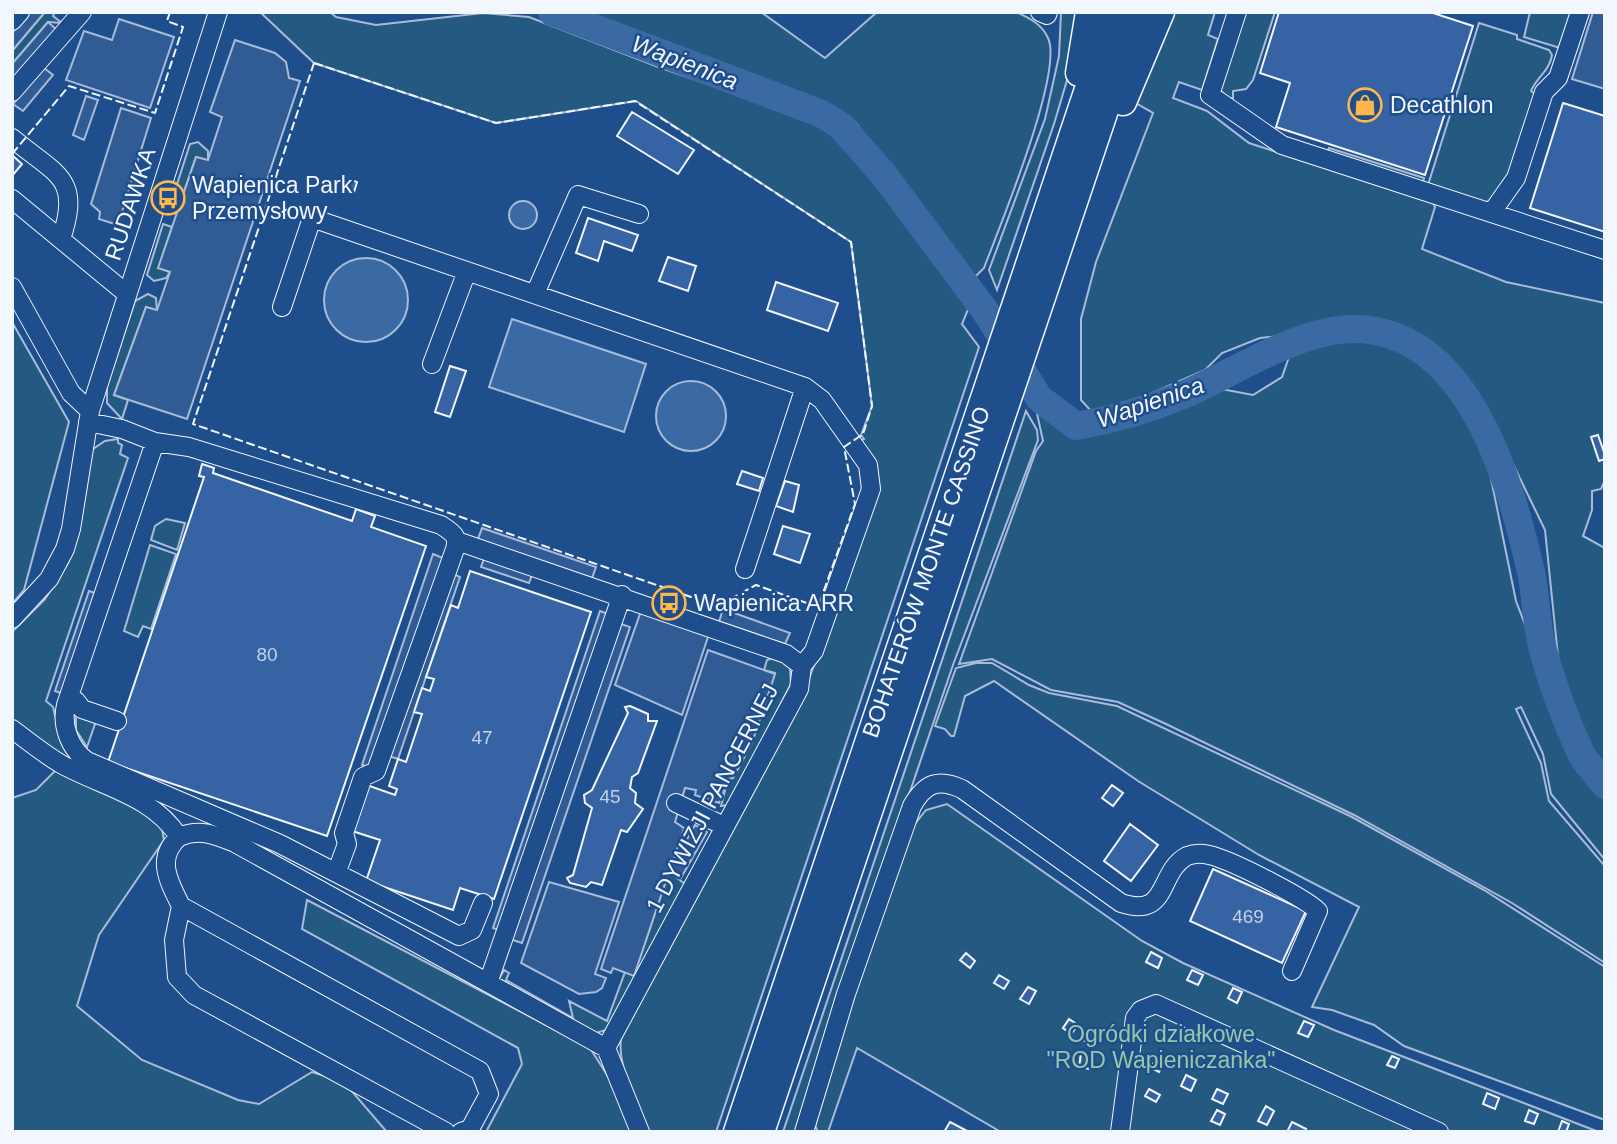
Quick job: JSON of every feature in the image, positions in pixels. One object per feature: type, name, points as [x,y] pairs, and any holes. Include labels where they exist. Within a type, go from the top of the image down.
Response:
[{"type":"highway","points":[[1061,168],[1090,12]]},
{"type":"highway","name":"BOHATERÓW MONTE CASSINO","points":[[737,1132],[1114,12]]},
{"type":"highway","name":"BOHATERÓW MONTE CASSINO","points":[[761,1132],[1138,12]]},
{"type":"highway","points":[[1068,221],[1134,80],[1161,12]]},
{"type":"street","points":[[12,21],[20,12]]},
{"type":"street","points":[[12,92],[82,12]]},
{"type":"street","points":[[1237,12],[1210,89],[1213,99],[1282,145],[1605,250]]},
{"type":"street","points":[[1492,212],[1516,178],[1544,92],[1558,78],[1580,12]]},
{"type":"street","name":"RUDAWKA","points":[[12,620],[49,579],[65,549],[71,528],[89,416],[217,13]]},
{"type":"street","points":[[12,138],[63,181],[70,193],[70,213],[61,239]]},
{"type":"street","points":[[535,294],[578,195],[639,214]]},
{"type":"street","points":[[12,199],[127,294]]},
{"type":"street","points":[[282,307],[312,218],[805,387],[822,400],[868,465],[871,489],[814,651],[802,666]]},
{"type":"street","points":[[432,363],[467,271]]},
{"type":"street","points":[[12,287],[71,393],[89,416]]},
{"type":"street","points":[[745,569],[805,387]]},
{"type":"street","name":"1 DYWIZJI PANCERNEJ","points":[[89,416],[155,442],[189,447],[441,525],[453,533],[457,541],[786,653],[802,666],[803,678],[799,689],[606,1048]]},
{"type":"street","points":[[155,442],[64,712],[67,733],[73,747],[87,761],[337,871],[459,936],[472,930],[483,903]]},
{"type":"street","points":[[337,871],[347,844],[344,833],[363,777],[376,771],[457,541]]},
{"type":"street","points":[[488,983],[622,595]]},
{"type":"street","points":[[68,699],[76,701],[82,709],[117,721]]},
{"type":"street","points":[[12,729],[60,764],[150,807],[170,823],[178,837]]},
{"type":"street","points":[[804,1132],[846,994],[912,806],[920,792],[931,783],[946,782],[962,789],[1121,903],[1143,907],[1157,899],[1176,868],[1189,855],[1200,853],[1220,858],[1318,911],[1292,971]]},
{"type":"street","points":[[676,803],[724,826]]},
{"type":"street","points":[[461,1132],[470,1129],[489,1094],[480,1071],[181,906],[167,878],[166,866],[170,845],[178,837],[191,832],[202,832],[235,843],[606,1048],[640,1132]]},
{"type":"street","points":[[181,906],[174,940],[177,977],[194,995],[446,1132]]},
{"type":"street","points":[[1119,1132],[1135,1018],[1141,1010],[1156,1004],[1439,1132]]},
{"type":"green space","points":[[45,12],[55,12],[53,16],[62,23],[48,22],[12,64],[12,51]]},
{"type":"green space","points":[[260,12],[330,12],[336,17],[376,25],[483,13],[529,17],[661,68],[814,120],[843,143],[867,169],[969,307],[962,324],[979,347],[716,1132],[647,1132],[628,1083],[620,1045],[622,1033],[810,676],[872,505],[860,441],[864,439],[861,435],[872,406],[851,242],[636,101],[496,123],[314,63]]},
{"type":"green space","points":[[586,12],[761,12],[825,58],[877,12],[1016,12],[1030,19],[1039,25],[1048,38],[1050,56],[1047,83],[1028,151],[984,268],[976,276],[967,270],[856,123],[824,104]]},
{"type":"green space","points":[[1061,12],[1080,12],[1070,70],[997,290],[989,270],[1045,119],[1059,56]]},
{"type":"green space","points":[[1170,12],[1215,12],[1208,35],[1218,39],[1202,90],[1179,82],[1173,98],[1207,111],[1249,143],[1433,203],[1435,207],[1422,249],[1506,282],[1605,303],[1605,480],[1601,489],[1592,491],[1592,510],[1583,536],[1605,548],[1605,773],[1575,717],[1559,666],[1545,530],[1493,423],[1470,387],[1428,344],[1401,330],[1372,322],[1333,319],[1279,336],[1260,338],[1222,353],[1205,370],[1141,398],[1091,411],[1081,400],[1081,319],[1096,262],[1153,113],[1134,102]]},
{"type":"green space","points":[[1243,12],[1275,12],[1253,80],[1246,89],[1233,91],[1233,98],[1228,98],[1219,89]]},
{"type":"green space","points":[[1530,12],[1571,12],[1560,48],[1524,37]]},
{"type":"green space","points":[[1479,23],[1517,35],[1517,39],[1549,50],[1552,55],[1549,65],[1531,91],[1535,94],[1510,171],[1494,197],[1486,202],[1428,185]]},
{"type":"green space","points":[[198,142],[208,151],[208,161],[196,157],[178,209],[170,206],[190,144]]},
{"type":"green space","points":[[1329,148],[1424,178],[1423,183],[1327,152]]},
{"type":"green space","points":[[163,224],[172,227],[159,267],[170,272],[166,278],[154,281],[147,275]]},
{"type":"green space","points":[[148,294],[156,298],[157,311],[146,307],[114,395],[128,400],[122,419],[107,403],[107,386],[135,301]]},
{"type":"green space","points":[[12,322],[69,422],[24,590],[12,604]]},
{"type":"green space","points":[[1367,336],[1396,344],[1431,371],[1463,409],[1488,464],[1516,601],[1555,703],[1562,730],[1580,765],[1605,798],[1605,860],[1551,794],[1543,754],[1521,707],[1516,709],[1541,763],[1549,801],[1605,866],[1605,963],[1512,903],[1354,815],[1166,724],[1118,702],[1051,690],[992,659],[959,664],[1036,451],[1043,441],[1035,404],[1061,427],[1082,432],[1114,425],[1216,388],[1253,395],[1282,377],[1289,357],[1324,342]]},
{"type":"green space","points":[[1026,411],[1037,430],[1038,440],[953,665],[842,992],[799,1132],[783,1132]]},
{"type":"green space","points":[[118,439],[118,443],[122,445],[120,454],[128,458],[46,701],[53,707],[61,741],[90,770],[63,760],[12,722],[12,632],[45,599],[68,563],[80,528],[87,461],[93,449],[105,441]]},
{"type":"green space","points":[[166,519],[185,523],[177,550],[151,540],[155,526]]},
{"type":"green space","points":[[150,545],[176,554],[151,629],[143,626],[138,637],[124,631]]},
{"type":"green space","points":[[776,657],[790,668],[791,684],[728,805],[721,806],[728,779],[775,673],[764,670],[767,660]]},
{"type":"green space","points":[[976,663],[992,663],[1029,685],[1049,693],[1117,706],[1352,817],[1484,890],[1605,967],[1605,1120],[1404,1046],[1374,1025],[1332,1010],[1312,1007],[1359,907],[1259,855],[1138,781],[994,681],[965,696],[954,736],[935,726],[956,668]]},
{"type":"green space","points":[[76,714],[96,721],[87,747],[76,730]]},
{"type":"green space","points":[[58,768],[132,803],[161,824],[164,840],[99,935],[77,1006],[142,1060],[238,1100],[259,1104],[312,1072],[344,1082],[387,1132],[12,1132],[12,798],[36,790]]},
{"type":"green space","name":"Ogródki działkowe \"ROD Wapieniczanka\"","points":[[947,804],[1142,941],[1183,963],[1334,1030],[1599,1132],[1001,1132],[857,1048],[828,1132],[818,1132],[811,1117],[910,830],[926,810]]},
{"type":"green space","points":[[669,872],[685,884],[606,1030],[596,1033],[499,979],[504,970],[509,973],[506,980],[573,1018],[569,1001],[607,1021],[625,972],[634,975]]},
{"type":"green space","points":[[307,900],[590,1048],[621,1097],[631,1132],[486,1132],[522,1064],[518,1048],[302,929]]},
{"type":"shaded area","points":[[30,12],[45,12],[12,51],[12,33]]},
{"type":"shaded area","points":[[1593,12],[1605,12],[1605,89],[1572,79]]},
{"type":"shaded area","points":[[119,19],[174,37],[150,108],[66,80],[84,31],[112,40]]},
{"type":"shaded area","points":[[48,22],[57,30],[12,83],[12,64]]},
{"type":"shaded area","points":[[235,40],[275,53],[286,62],[289,78],[300,81],[187,419],[114,395],[146,307],[157,310],[170,272],[158,268],[196,157],[208,160],[222,117],[210,112]]},
{"type":"shaded area","points":[[44,68],[53,75],[23,111],[13,104]]},
{"type":"shaded area","points":[[86,96],[98,100],[84,140],[73,135]]},
{"type":"shaded area","points":[[121,108],[151,118],[118,225],[99,219],[100,212],[91,204]]},
{"type":"shaded area","points":[[523,201],[533,205],[537,215],[533,225],[523,229],[513,225],[509,215],[513,205]]},
{"type":"shaded area","points":[[366,258],[382,261],[396,270],[405,284],[408,300],[405,316],[396,330],[382,339],[366,342],[350,339],[336,330],[327,316],[324,300],[327,284],[336,270],[350,261]]},
{"type":"shaded area","points":[[512,319],[646,364],[624,432],[489,387]]},
{"type":"shaded area","points":[[698,381],[711,387],[720,396],[724,402],[724,430],[716,441],[705,449],[684,451],[666,441],[658,430],[656,409],[666,391],[677,383]]},
{"type":"shaded area","points":[[482,528],[596,567],[592,578],[478,539]]},
{"type":"shaded area","points":[[433,554],[443,558],[372,768],[362,765]]},
{"type":"shaded area","points":[[485,556],[533,572],[529,583],[481,567]]},
{"type":"shaded area","points":[[451,573],[460,577],[398,759],[389,756]]},
{"type":"shaded area","points":[[89,591],[101,595],[67,695],[55,691]]},
{"type":"shaded area","points":[[723,609],[790,633],[785,644],[719,622]]},
{"type":"shaded area","points":[[600,611],[608,614],[607,619],[630,627],[522,943],[501,936],[501,931],[493,928]]},
{"type":"shaded area","points":[[641,611],[709,634],[682,715],[615,685]]},
{"type":"shaded area","points":[[708,650],[775,674],[752,743],[733,778],[728,779],[719,803],[695,795],[696,790],[685,788],[675,822],[684,828],[671,868],[695,825],[707,832],[681,878],[669,872],[634,976],[613,968],[611,973],[601,969]]},
{"type":"shaded area","points":[[549,882],[619,902],[595,974],[606,978],[602,988],[596,992],[579,994],[521,963]]},
{"type":"building","name":"Decathlon","points":[[1279,12],[1430,12],[1473,26],[1425,175],[1276,127],[1290,83],[1260,73]]},
{"type":"building","points":[[1563,103],[1605,116],[1605,232],[1530,208]]},
{"type":"building","points":[[632,112],[694,150],[678,174],[617,136]]},
{"type":"building","points":[[12,155],[22,164],[12,176]]},
{"type":"building","points":[[349,179],[357,182],[354,192],[345,189]]},
{"type":"building","points":[[588,218],[638,235],[632,251],[604,241],[598,261],[576,253]]},
{"type":"building","points":[[668,257],[696,266],[688,291],[659,281]]},
{"type":"building","points":[[776,282],[838,303],[828,331],[767,310]]},
{"type":"building","points":[[450,366],[466,371],[450,417],[435,412]]},
{"type":"building","points":[[1598,435],[1605,455],[1605,459],[1599,461],[1591,437]]},
{"type":"building","points":[[202,464],[214,468],[213,473],[352,521],[356,509],[375,516],[371,527],[426,546],[327,836],[108,762],[204,477],[199,476]]},
{"type":"building","points":[[742,471],[763,478],[759,491],[737,484]]},
{"type":"building","points":[[785,481],[799,485],[793,512],[776,506]]},
{"type":"building","points":[[783,526],[810,534],[800,563],[774,554]]},
{"type":"building","points":[[470,571],[591,612],[494,899],[460,888],[453,910],[366,881],[380,840],[349,830],[364,784],[395,795],[397,789],[389,786],[398,759],[406,762],[422,714],[414,712],[422,688],[430,691],[434,679],[426,677],[451,605],[458,608]]},
{"type":"building","points":[[630,706],[648,714],[648,721],[657,721],[638,773],[632,777],[630,788],[636,793],[635,803],[643,809],[627,832],[621,830],[602,885],[591,882],[586,887],[570,883],[567,878],[573,875],[592,808],[585,803],[584,795],[592,790],[628,713],[625,707]]},
{"type":"building","points":[[1112,785],[1123,793],[1113,806],[1102,798]]},
{"type":"building","points":[[1130,824],[1158,845],[1131,881],[1104,861]]},
{"type":"building","points":[[1213,869],[1306,911],[1282,963],[1190,921]]},
{"type":"building","points":[[1151,952],[1162,958],[1158,968],[1146,962]]},
{"type":"building","points":[[966,953],[975,961],[970,968],[960,960]]},
{"type":"building","points":[[1192,970],[1203,975],[1198,985],[1187,980]]},
{"type":"building","points":[[999,975],[1009,981],[1004,989],[994,983]]},
{"type":"building","points":[[1028,987],[1036,991],[1029,1004],[1020,999]]},
{"type":"building","points":[[1233,988],[1242,992],[1237,1003],[1228,998]]},
{"type":"building","points":[[1069,1019],[1078,1025],[1071,1034],[1063,1028]]},
{"type":"building","points":[[1304,1021],[1314,1025],[1308,1037],[1298,1033]]},
{"type":"building","points":[[1090,1028],[1100,1033],[1093,1045],[1083,1040]]},
{"type":"building","points":[[1081,1053],[1088,1054],[1087,1058],[1091,1059],[1090,1069],[1079,1067]]},
{"type":"building","points":[[1392,1056],[1399,1059],[1395,1068],[1387,1065]]},
{"type":"building","points":[[1156,1058],[1164,1062],[1159,1072],[1151,1068]]},
{"type":"building","points":[[1186,1075],[1196,1080],[1191,1091],[1181,1086]]},
{"type":"building","points":[[1149,1089],[1160,1095],[1156,1102],[1145,1096]]},
{"type":"building","points":[[1217,1089],[1228,1094],[1223,1104],[1212,1099]]},
{"type":"building","points":[[1487,1093],[1499,1098],[1495,1109],[1483,1104]]},
{"type":"building","points":[[1266,1106],[1274,1111],[1267,1125],[1258,1121]]},
{"type":"building","points":[[1217,1110],[1225,1114],[1220,1125],[1211,1121]]},
{"type":"building","points":[[1529,1110],[1538,1114],[1534,1124],[1525,1121]]},
{"type":"building","points":[[1562,1121],[1569,1124],[1566,1132],[1558,1132]]},
{"type":"building","points":[[950,1122],[969,1132],[944,1132]]},
{"type":"building","points":[[1292,1122],[1306,1129],[1304,1132],[1287,1132]]},
{"type":"waterway","name":"Wapienica","points":[[552,12],[822,114],[841,126],[884,175],[986,312],[1039,398],[1076,426],[1117,417],[1170,400],[1286,345],[1329,332],[1350,329],[1391,335],[1425,353],[1454,381],[1477,415],[1496,454],[1522,535],[1533,581],[1545,658],[1582,755],[1605,785]]},
{"type":"fence","points":[[12,154],[69,86],[155,113],[183,27],[167,21],[170,12]]},
{"type":"fence","points":[[314,63],[496,123],[635,101],[851,242],[872,406],[863,434],[844,447],[855,504],[818,607],[756,585],[717,606],[193,424],[314,63]]},
{"type":"place","name":"Decathlon","points":[[1365,105]]},
{"type":"place","name":"Wapienica Park Przemysłowy","points":[[168,198]]},
{"type":"place","name":"Wapienica ARR","points":[[669,603]]}]
